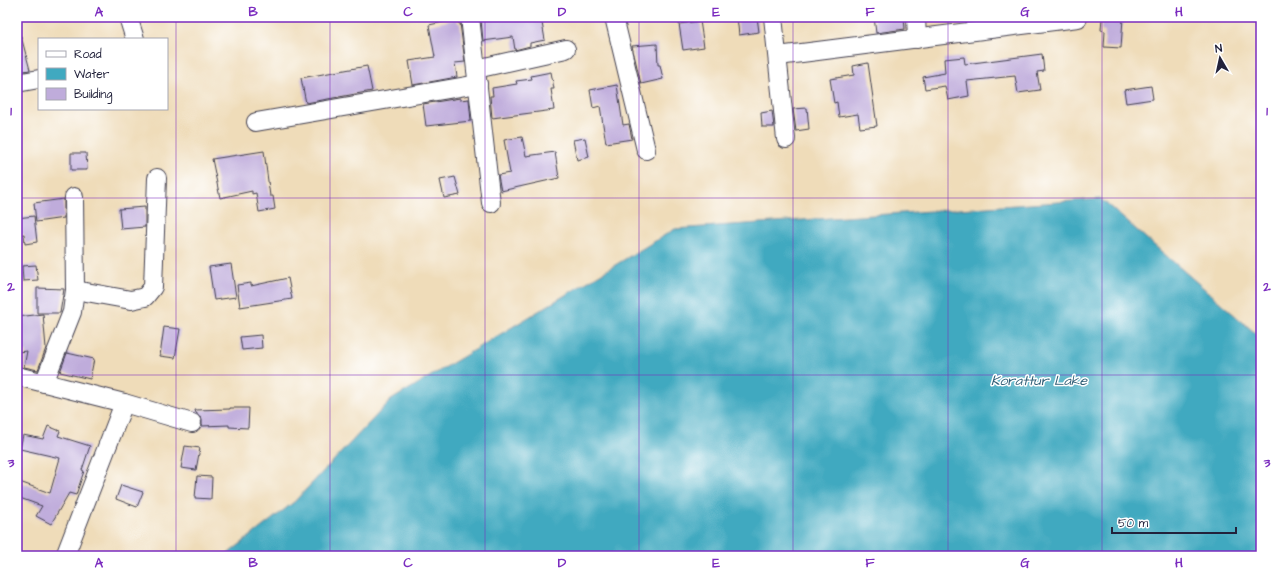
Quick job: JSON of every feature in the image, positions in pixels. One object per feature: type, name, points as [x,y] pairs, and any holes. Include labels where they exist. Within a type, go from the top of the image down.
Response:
[{"type":"street","points":[[128,17],[135,38]]},
{"type":"street","points":[[470,17],[491,203]]},
{"type":"street","points":[[614,17],[646,150]]},
{"type":"street","points":[[773,17],[786,139]]},
{"type":"street","points":[[916,17],[916,39]]},
{"type":"street","points":[[778,56],[1078,18]]},
{"type":"street","points":[[256,122],[477,77],[566,49]]},
{"type":"street","points":[[17,83],[38,79]]},
{"type":"street","points":[[75,290],[131,300],[145,297],[153,287],[157,178]]},
{"type":"street","points":[[44,383],[72,312],[75,290],[74,197]]},
{"type":"street","points":[[17,376],[124,403],[192,423]]},
{"type":"street","points":[[65,556],[124,403]]},
{"type":"water","name":"Korattur Lake","points":[[1101,199],[1261,338],[1261,556],[225,556],[294,502],[391,400],[675,229]]},
{"type":"building","points":[[506,17],[541,17],[545,40],[530,43],[530,46],[515,50],[513,37],[483,41],[481,20]]},
{"type":"building","points":[[737,17],[757,17],[759,32],[739,35]]},
{"type":"building","points":[[874,17],[904,17],[905,29],[876,33]]},
{"type":"building","points":[[1102,17],[1123,18],[1121,48],[1104,47],[1105,31],[1101,30]]},
{"type":"building","points":[[457,19],[458,23],[460,23],[465,62],[455,63],[457,77],[413,85],[409,61],[435,57],[429,25]]},
{"type":"building","points":[[700,21],[704,47],[683,50],[679,24]]},
{"type":"building","points":[[21,36],[30,70],[17,72],[17,37]]},
{"type":"building","points":[[657,44],[658,65],[660,65],[663,79],[641,84],[632,46]]},
{"type":"building","points":[[1042,54],[1044,71],[1037,72],[1040,90],[1018,93],[1015,76],[967,81],[969,96],[948,100],[945,86],[925,89],[923,77],[945,73],[944,59],[964,57],[965,64]]},
{"type":"building","points":[[868,63],[877,126],[860,128],[858,114],[839,117],[837,102],[834,103],[830,79],[854,75],[853,66]]},
{"type":"building","points":[[367,66],[372,91],[306,103],[301,78]]},
{"type":"building","points":[[551,72],[554,89],[551,89],[554,110],[492,118],[490,96],[493,96],[492,88],[517,84],[516,81],[532,79],[531,76]]},
{"type":"building","points":[[617,85],[623,125],[629,124],[632,139],[606,143],[600,106],[593,108],[590,90]]},
{"type":"building","points":[[1151,86],[1153,99],[1126,103],[1124,90]]},
{"type":"building","points":[[460,98],[460,100],[469,99],[471,121],[426,126],[423,104]]},
{"type":"building","points":[[807,108],[809,129],[796,131],[793,109]]},
{"type":"building","points":[[772,111],[774,127],[762,127],[761,113]]},
{"type":"building","points":[[522,137],[526,156],[555,152],[559,178],[501,191],[498,175],[510,173],[504,140]]},
{"type":"building","points":[[585,138],[589,157],[577,160],[573,140]]},
{"type":"building","points":[[264,151],[270,196],[273,196],[275,209],[259,212],[256,193],[252,194],[252,191],[220,198],[212,159]]},
{"type":"building","points":[[71,153],[86,153],[87,170],[71,170]]},
{"type":"building","points":[[455,177],[460,195],[444,198],[440,180]]},
{"type":"building","points":[[64,199],[64,218],[36,222],[34,203]]},
{"type":"building","points":[[145,207],[145,227],[121,229],[119,209]]},
{"type":"building","points":[[34,216],[37,242],[25,244],[24,234],[17,235],[17,218]]},
{"type":"building","points":[[231,264],[236,297],[214,300],[209,267]]},
{"type":"building","points":[[36,265],[38,280],[23,281],[22,266]]},
{"type":"building","points":[[288,278],[292,299],[240,307],[237,285],[251,283],[251,286]]},
{"type":"building","points":[[37,288],[64,289],[60,313],[37,313]]},
{"type":"building","points":[[43,314],[46,348],[38,370],[24,367],[27,351],[17,352],[17,317]]},
{"type":"building","points":[[164,327],[180,329],[175,358],[160,356]]},
{"type":"building","points":[[261,335],[262,348],[242,350],[240,337]]},
{"type":"building","points":[[67,353],[94,359],[90,379],[60,372]]},
{"type":"building","points":[[249,408],[248,428],[229,427],[229,425],[202,426],[202,420],[195,410],[230,409]]},
{"type":"building","points":[[48,426],[60,431],[58,436],[90,446],[76,495],[69,493],[51,524],[36,516],[42,506],[17,497],[17,481],[50,493],[60,458],[20,449],[23,435],[43,439]]},
{"type":"building","points":[[185,446],[200,448],[196,470],[181,468]]},
{"type":"building","points":[[197,476],[212,477],[211,499],[195,498]]},
{"type":"building","points":[[121,485],[143,492],[137,507],[116,499]]}]
